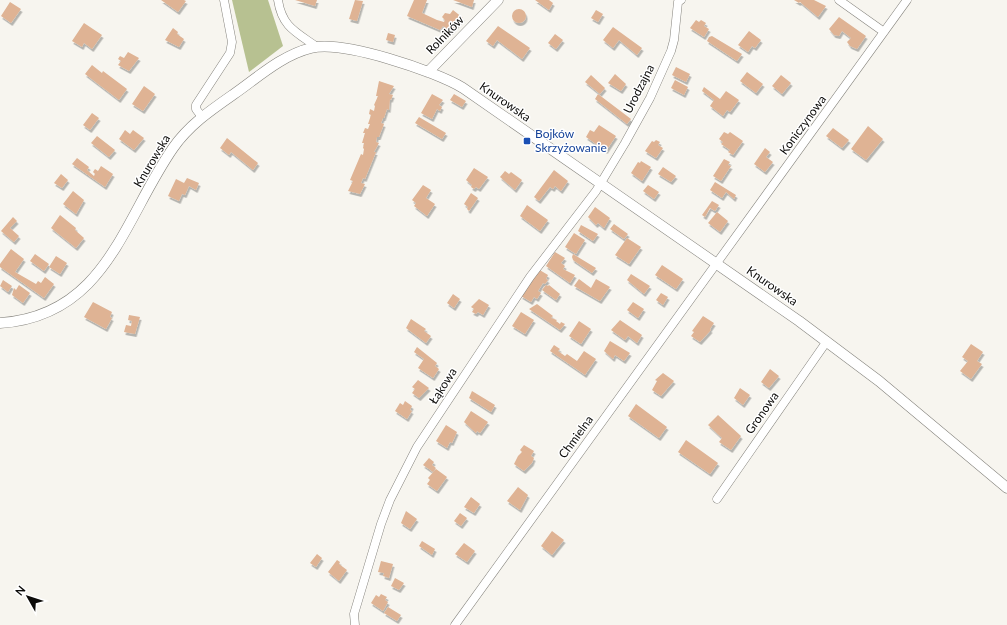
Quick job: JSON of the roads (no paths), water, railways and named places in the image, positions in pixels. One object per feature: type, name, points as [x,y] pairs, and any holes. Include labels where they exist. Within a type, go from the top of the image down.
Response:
[{"type":"street","points":[[202,117],[196,109],[196,105],[228,59],[232,46],[224,0]]},
{"type":"street","points":[[278,0],[280,15],[289,26],[317,47]]},
{"type":"street","name":"Rolników","points":[[428,72],[498,0]]},
{"type":"street","name":"Urodzajna","points":[[600,184],[650,98],[667,61],[674,40],[676,8],[678,2],[681,0]]},
{"type":"street","points":[[839,0],[884,32]]},
{"type":"street","name":"Koniczynowa","points":[[716,263],[907,0]]},
{"type":"street","name":"Knurowska","points":[[0,323],[24,320],[48,311],[70,300],[89,284],[110,258],[172,149],[186,131],[202,117],[293,55],[317,47],[343,48],[428,72],[452,81],[463,88],[827,341],[879,381],[1007,488]]},
{"type":"street","name":"Łąkowa","points":[[355,625],[354,614],[381,524],[390,500],[417,447],[530,277],[600,184]]},
{"type":"street","name":"Chmielna","points":[[456,625],[716,263]]},
{"type":"street","name":"Gronowa","points":[[717,499],[827,341]]},
{"type":"place","name":"Bojków Skrzyżowanie","points":[[527,141]]}]
